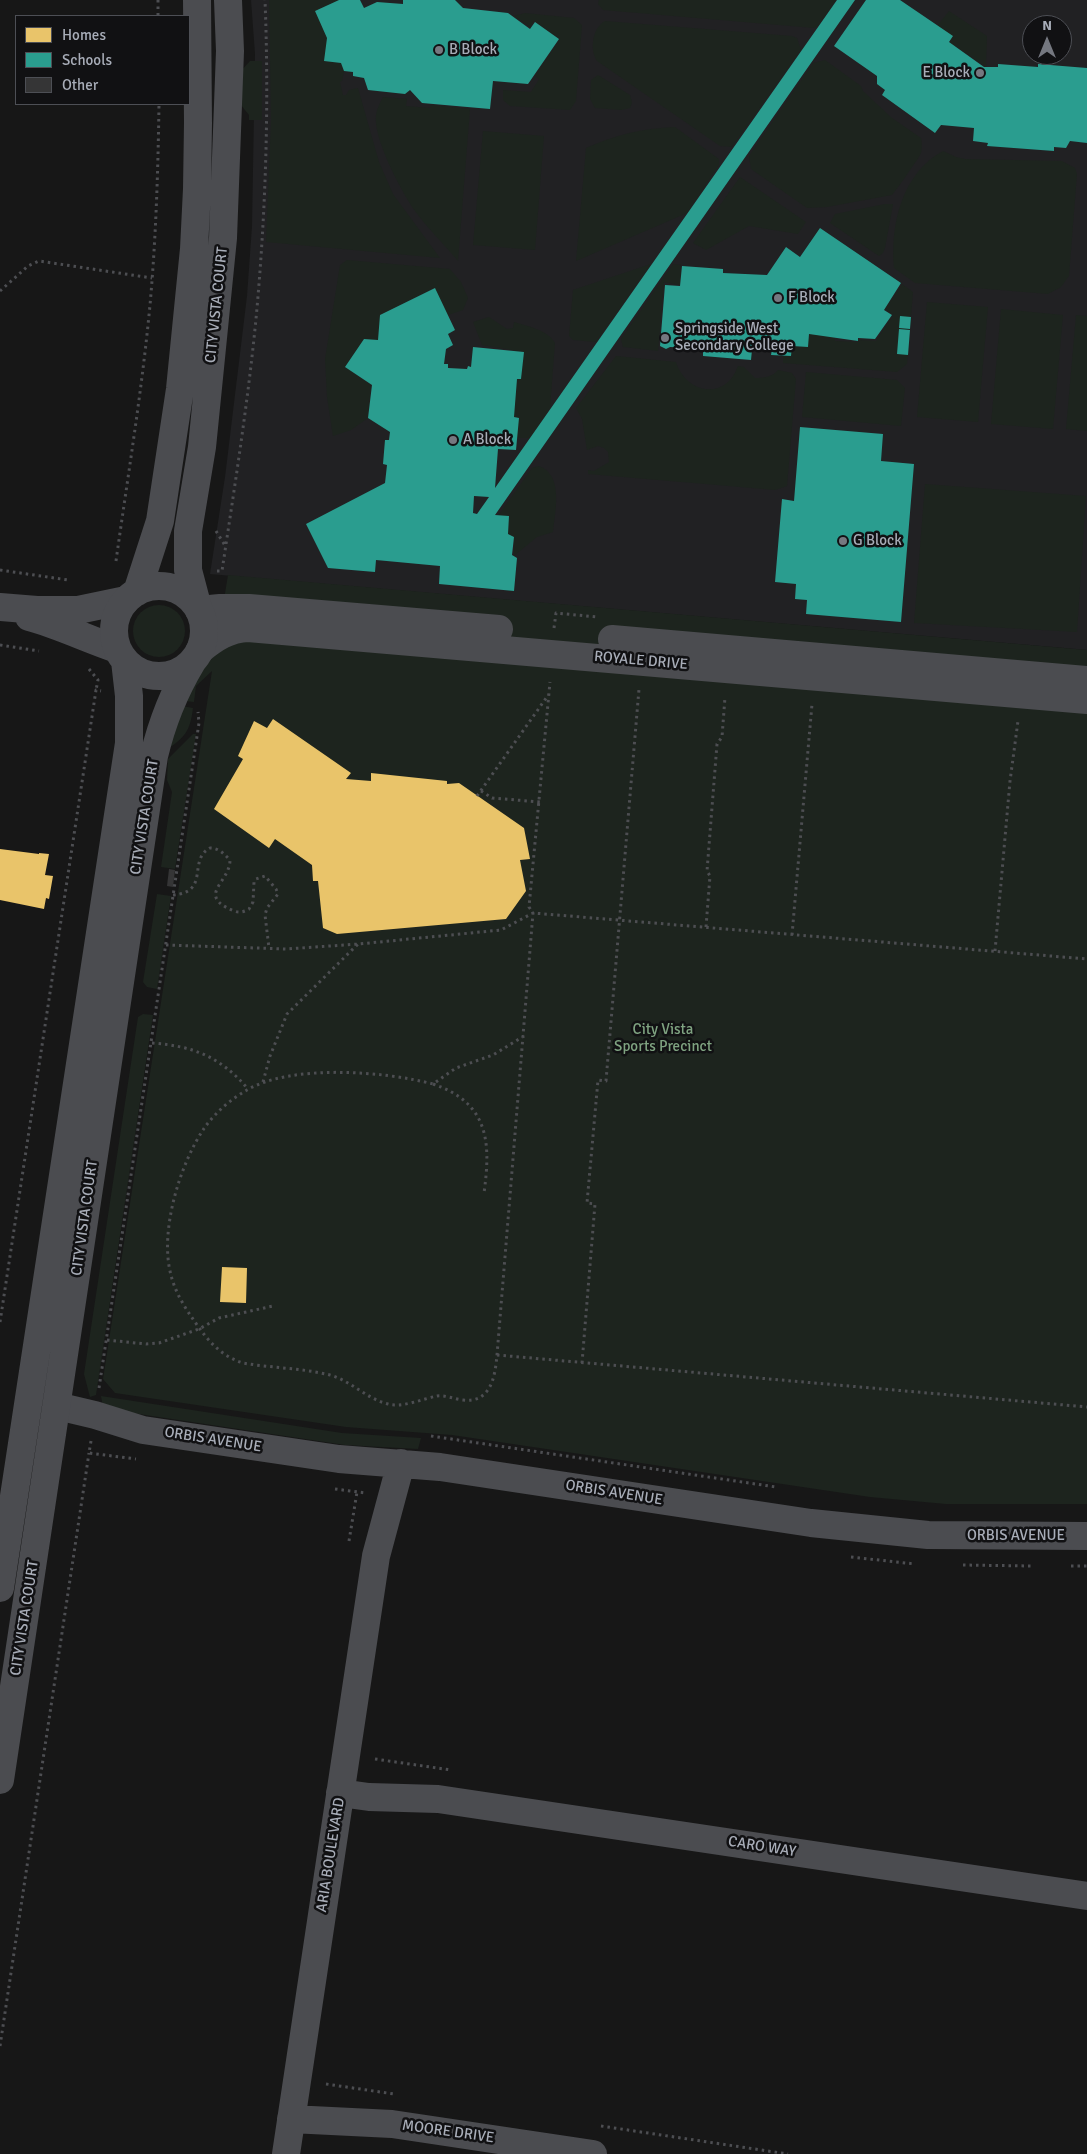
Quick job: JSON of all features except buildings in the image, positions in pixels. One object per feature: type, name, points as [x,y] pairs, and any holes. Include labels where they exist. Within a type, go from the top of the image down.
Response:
[{"type":"street","name":"CITY VISTA COURT","points":[[131,596],[160,521],[180,389],[194,249],[197,189],[197,0]]},
{"type":"street","name":"CITY VISTA COURT","points":[[198,609],[188,570],[188,531],[202,447],[223,238],[230,51],[228,0]]},
{"type":"street","points":[[164,586],[177,590],[189,597],[198,609],[203,621],[204,636],[196,656],[180,671],[166,676],[151,676],[137,671],[121,655],[90,640],[48,622],[0,608],[78,610],[131,596],[150,587],[164,586]]},
{"type":"street","points":[[121,655],[113,636],[114,623],[118,611],[131,596]]},
{"type":"street","name":"ROYALE DRIVE","points":[[198,609],[249,608],[1087,680]]},
{"type":"street","name":"ROYALE DRIVE","points":[[196,656],[219,635],[237,628],[553,633],[1021,694],[1087,700]]},
{"type":"street","name":"CITY VISTA COURT","points":[[0,1588],[129,743],[129,696],[121,655]]},
{"type":"street","name":"CITY VISTA COURT","points":[[0,1780],[154,756],[161,727],[174,695],[196,656]]},
{"type":"street","name":"ORBIS AVENUE","points":[[55,1417],[95,1415],[143,1430],[339,1459],[440,1466],[887,1532],[965,1536],[1087,1536]]},
{"type":"street","name":"ARIA BOULEVARD","points":[[286,2154],[389,1463]]},
{"type":"street","name":"CARO WAY","points":[[342,1783],[1087,1896]]},
{"type":"street","name":"MOORE DRIVE","points":[[293,2108],[323,2103],[392,2124],[592,2154]]},
{"type":"path","points":[[158,0],[158,15]]},
{"type":"path","points":[[214,571],[222,571],[239,459],[257,309],[265,171],[265,0]]},
{"type":"path","points":[[114,566],[139,404],[152,278],[158,194],[159,105]]},
{"type":"path","points":[[0,292],[28,266],[39,260],[152,278]]},
{"type":"path","points":[[116,561],[121,561]]},
{"type":"path","points":[[0,570],[74,581]]},
{"type":"path","points":[[484,1193],[488,1150],[482,1124],[465,1101],[450,1091],[432,1084],[396,1077],[318,1074],[283,1076],[248,1089],[219,1110],[205,1126],[186,1161],[173,1206],[168,1243],[171,1275],[185,1308],[199,1328],[210,1343],[231,1360],[333,1376],[387,1404],[394,1405],[439,1396],[461,1400],[476,1399],[488,1392],[491,1387],[496,1371],[524,1036],[533,913],[529,907],[550,693],[553,633]]},
{"type":"path","points":[[582,1363],[595,1204],[587,1203],[598,1080],[606,1081],[639,683]]},
{"type":"path","points":[[0,1322],[96,690],[106,692]]},
{"type":"path","points":[[706,927],[710,876],[707,871],[716,754],[717,744],[722,737],[726,691]]},
{"type":"path","points":[[477,796],[550,693]]},
{"type":"path","points":[[995,951],[1010,781],[1021,694]]},
{"type":"path","points":[[792,935],[812,700]]},
{"type":"path","points":[[98,1394],[199,723],[198,706]]},
{"type":"path","points":[[481,791],[492,798],[540,802]]},
{"type":"path","points":[[174,895],[185,894],[194,887],[202,855],[210,848],[215,848],[230,860],[230,868],[215,890],[215,895],[220,904],[238,912],[249,909],[253,902],[254,882],[260,877],[265,876],[273,884],[278,894],[267,908],[265,915],[269,948]]},
{"type":"path","points":[[166,945],[286,949],[359,944],[500,930],[533,913],[1087,959]]},
{"type":"path","points":[[263,1082],[270,1056],[287,1014],[359,944]]},
{"type":"path","points":[[432,1084],[456,1068],[492,1055],[524,1036]]},
{"type":"path","points":[[152,1042],[179,1046],[221,1062],[236,1074],[248,1089]]},
{"type":"path","points":[[106,1340],[146,1344],[159,1343],[199,1328],[219,1318],[273,1306]]},
{"type":"path","points":[[497,1355],[1087,1407]]},
{"type":"path","points":[[424,1436],[778,1488]]},
{"type":"path","points":[[0,2046],[89,1453]]},
{"type":"shaded area","name":"Springside West Secondary College","points":[[251,0],[1087,0],[1087,650],[210,574],[225,477],[247,296],[252,226],[255,54]]},
{"type":"green space","points":[[269,0],[339,0],[315,11],[327,38],[324,61],[341,63],[344,71],[342,81],[340,82],[343,95],[346,95],[349,90],[358,88],[379,162],[393,194],[440,258],[266,242],[271,121]]},
{"type":"green space","points":[[599,0],[836,0],[818,26],[814,28],[603,10],[598,4]]},
{"type":"green space","points":[[949,11],[987,36],[986,67],[949,42],[953,36],[937,26]]},
{"type":"green space","points":[[525,13],[574,18],[582,25],[576,101],[570,110],[510,106],[503,100],[503,90],[531,92],[539,79],[535,76],[560,39],[534,21],[530,27],[514,16]]},
{"type":"green space","points":[[605,21],[792,36],[797,38],[801,50],[732,147],[720,146],[597,61],[593,51],[595,33]]},
{"type":"green space","points":[[825,60],[861,86],[863,91],[892,118],[921,138],[922,150],[920,156],[892,195],[827,207],[807,208],[751,169],[749,156],[813,63]]},
{"type":"green space","points":[[250,61],[262,61],[262,120],[249,120],[249,115],[240,104],[240,72]]},
{"type":"green space","points":[[598,75],[630,95],[632,103],[630,108],[621,110],[595,108],[590,99],[591,80]]},
{"type":"green space","points":[[383,97],[407,99],[406,106],[430,108],[431,105],[470,109],[458,261],[415,211],[389,164],[376,125],[376,112]]},
{"type":"green space","points":[[675,127],[719,159],[719,165],[687,213],[576,261],[586,148],[629,133]]},
{"type":"green space","points":[[483,131],[544,136],[535,250],[473,245]]},
{"type":"green space","points":[[943,151],[965,159],[1062,161],[1075,168],[1077,174],[1069,276],[1061,287],[1048,294],[915,283],[894,268],[894,235],[897,218],[908,186],[929,161]]},
{"type":"green space","points":[[740,177],[806,222],[798,234],[749,226],[706,250],[693,243]]},
{"type":"green space","points":[[893,204],[885,248],[879,256],[830,223],[835,214]]},
{"type":"green space","points":[[347,260],[450,269],[461,282],[468,298],[463,310],[448,315],[434,288],[380,315],[378,340],[364,339],[345,367],[371,385],[368,418],[351,430],[333,436],[327,397],[325,359],[340,265]]},
{"type":"green space","points":[[651,264],[596,342],[573,340],[569,336],[573,290]]},
{"type":"green space","points":[[673,264],[681,265],[680,285],[664,282],[658,351],[623,347],[621,339]]},
{"type":"green space","points":[[902,284],[913,292],[907,364],[897,372],[783,363],[783,356],[791,356],[792,346],[807,347],[808,334],[835,337],[835,341],[876,341],[893,315],[885,309]]},
{"type":"green space","points":[[927,302],[988,307],[978,422],[917,417]]},
{"type":"green space","points":[[1001,309],[1063,315],[1053,429],[991,424]]},
{"type":"green space","points":[[1076,315],[1087,316],[1087,431],[1066,429]]},
{"type":"green space","points":[[489,317],[507,329],[513,328],[514,322],[537,329],[555,343],[550,408],[530,438],[517,438],[514,417],[517,379],[521,379],[524,352],[482,345],[473,322]]},
{"type":"green space","points":[[616,356],[676,362],[681,373],[688,381],[697,387],[706,389],[716,389],[725,385],[738,366],[744,367],[755,378],[771,376],[778,370],[792,373],[796,379],[787,486],[775,490],[588,474],[588,470],[594,471],[609,462],[608,452],[598,446],[587,450],[582,419],[576,408]]},
{"type":"green space","points":[[806,372],[897,380],[905,388],[901,426],[802,417]]},
{"type":"green space","points":[[539,466],[552,477],[555,486],[556,505],[553,532],[537,537],[514,556],[514,537],[508,534],[509,517],[498,516],[532,468]]},
{"type":"green space","points":[[925,484],[1086,496],[1077,632],[914,623]]},
{"type":"green space","name":"City Vista Sports Precinct","points":[[228,575],[1087,650],[1087,1504],[946,1504],[870,1497],[452,1435],[346,1427],[115,1393],[103,1379],[212,671],[196,686],[194,702],[185,701],[201,670],[215,654]]},
{"type":"green space","points":[[154,605],[164,605],[178,612],[185,626],[185,636],[178,650],[164,657],[154,657],[144,653],[137,646],[133,636],[133,626],[137,616],[144,609]]},
{"type":"green space","points":[[182,706],[193,708],[190,723],[182,738],[165,751]]},
{"type":"green space","points":[[193,734],[196,734],[175,869],[161,867],[172,792],[167,780],[168,759]]},
{"type":"green space","points":[[157,894],[171,896],[157,989],[147,987],[143,982]]},
{"type":"green space","points":[[143,1014],[153,1015],[96,1395],[90,1397],[84,1374],[138,1017]]},
{"type":"green space","points":[[101,1396],[342,1433],[421,1438],[418,1449],[345,1445],[112,1410],[103,1407]]},
{"type":"place","name":"B Block","points":[[439,50]]},
{"type":"place","name":"E Block","points":[[980,73]]},
{"type":"place","name":"F Block","points":[[778,298]]},
{"type":"place","name":"Springside West Secondary College","points":[[665,338]]},
{"type":"place","name":"A Block","points":[[453,440]]},
{"type":"place","name":"G Block","points":[[843,541]]}]
